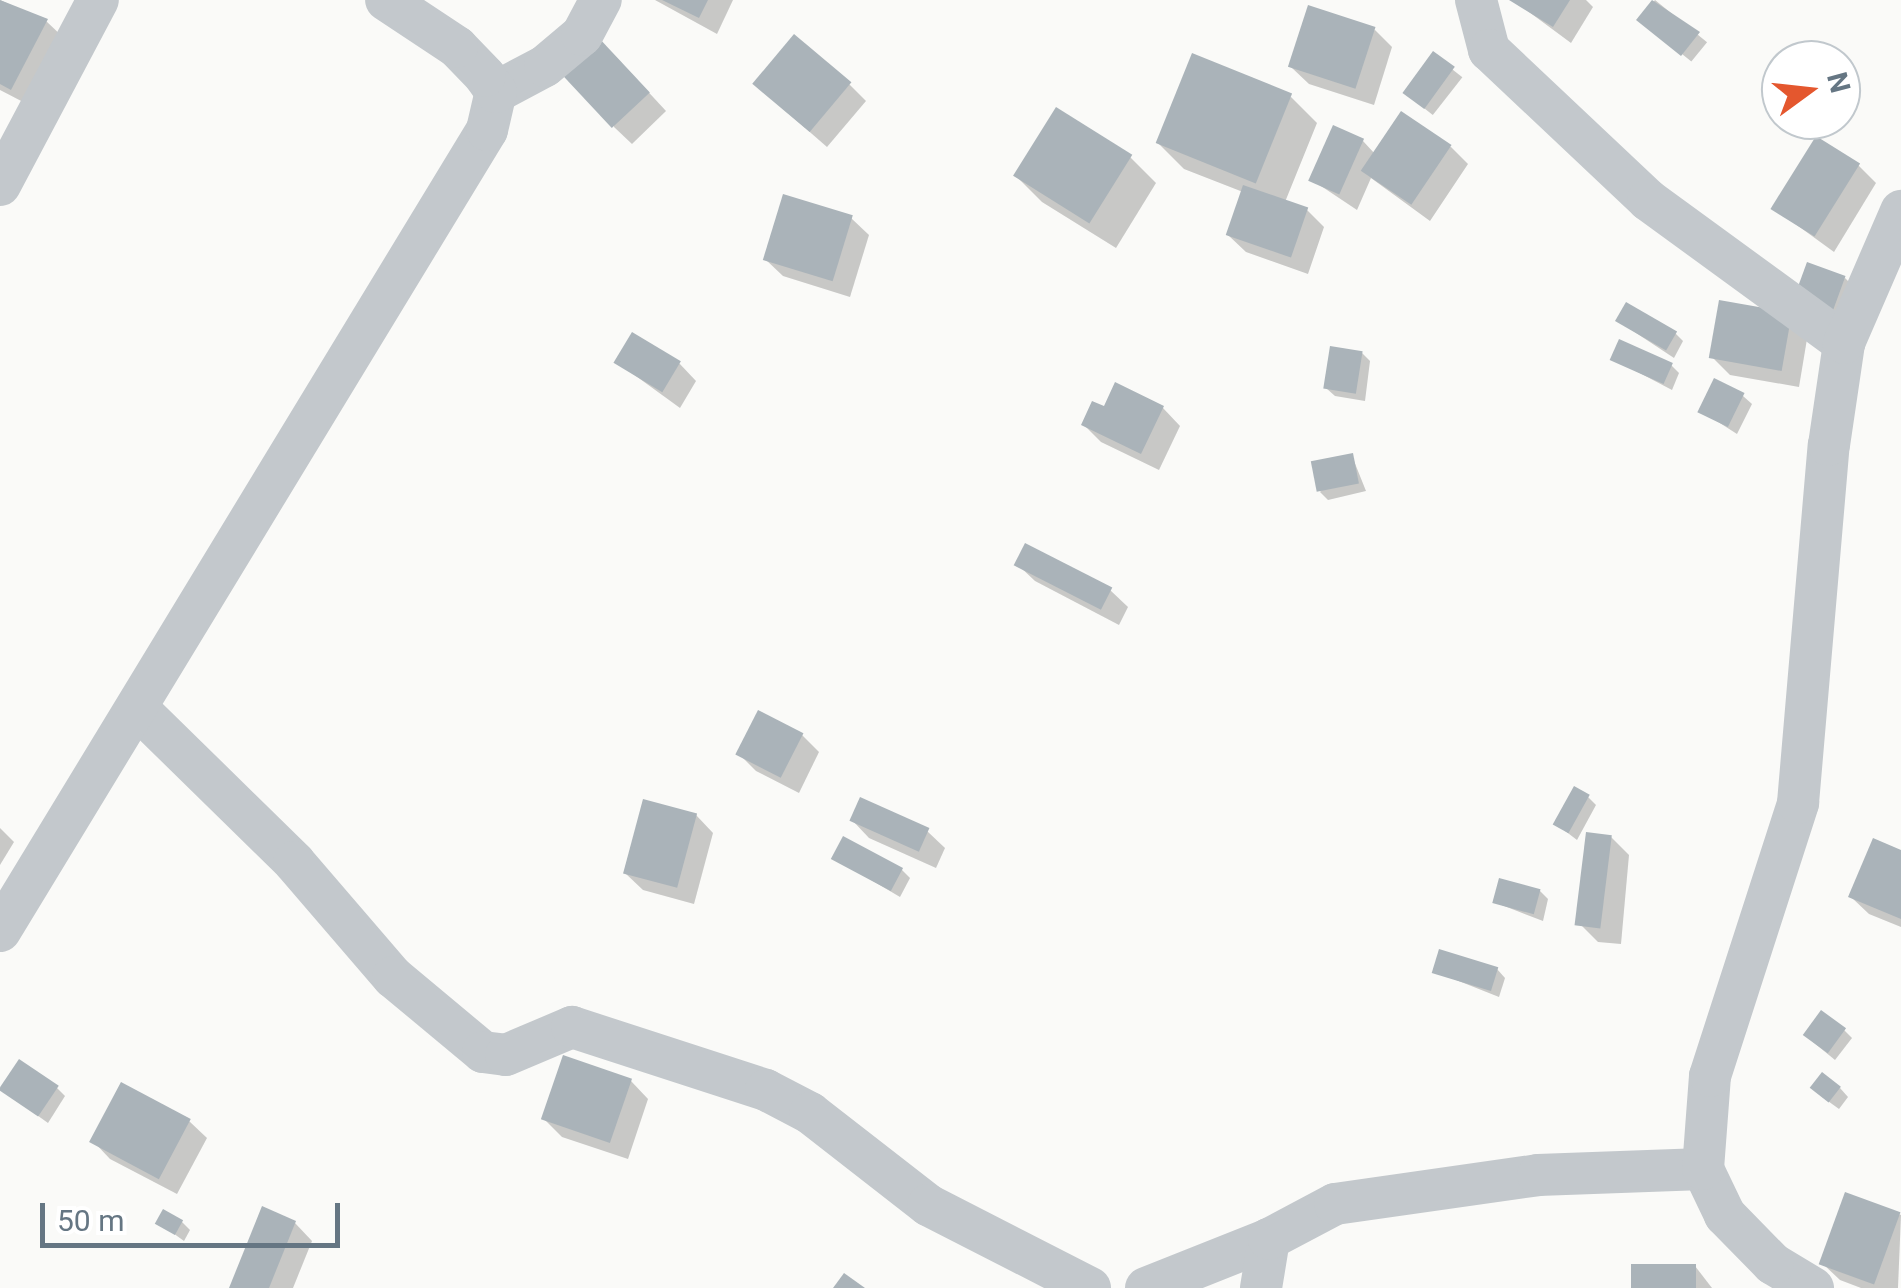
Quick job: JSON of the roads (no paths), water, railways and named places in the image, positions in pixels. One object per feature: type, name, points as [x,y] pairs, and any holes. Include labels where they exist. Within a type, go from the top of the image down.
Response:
[{"type":"street","points":[[0,185],[98,0]]},
{"type":"street","points":[[386,0],[457,47],[496,92]]},
{"type":"street","points":[[0,931],[486,130],[496,92],[545,66],[582,35],[601,0]]},
{"type":"street","points":[[1476,0],[1489,50],[1648,200],[1844,344]]},
{"type":"street","points":[[1813,1288],[1773,1264],[1724,1216],[1702,1169],[1710,1076],[1798,803],[1829,445],[1844,344],[1901,211]]},
{"type":"street","points":[[138,709],[294,862],[394,978],[483,1052],[506,1055],[572,1027],[766,1090],[810,1113],[928,1205],[1090,1288]]},
{"type":"street","points":[[1146,1288],[1269,1239],[1335,1204],[1538,1175],[1702,1169]]},
{"type":"street","points":[[1261,1288],[1269,1239]]}]
